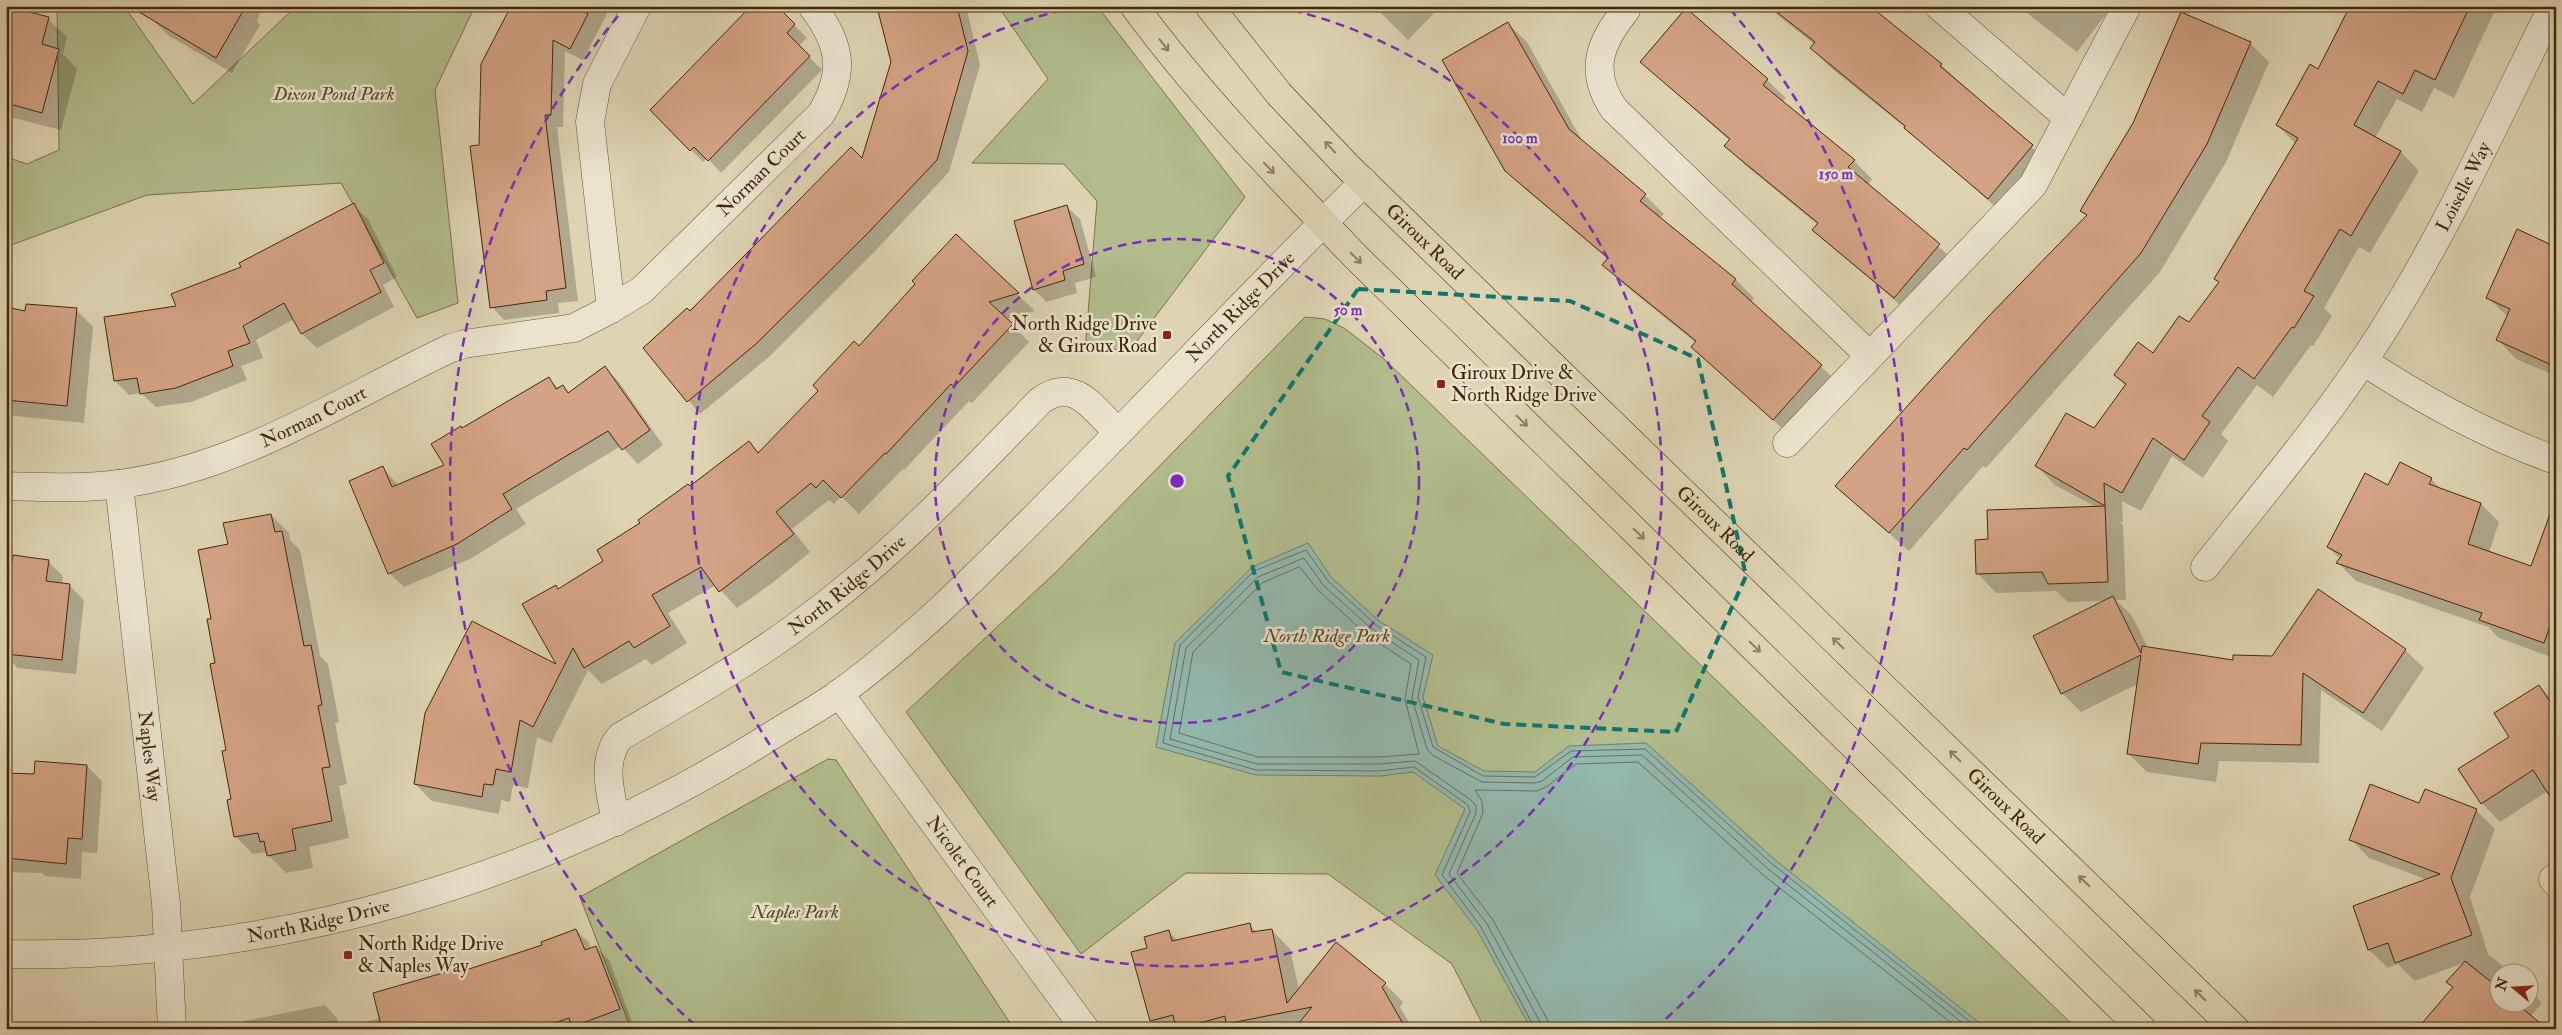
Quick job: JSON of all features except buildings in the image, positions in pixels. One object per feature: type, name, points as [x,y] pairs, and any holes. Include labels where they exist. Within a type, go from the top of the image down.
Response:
[{"type":"main road","points":[[1134,6],[1195,85],[1244,141],[1323,223],[1493,393],[1771,662],[2142,1029]]},
{"type":"main road","name":"Giroux Road","points":[[1208,6],[1279,94],[1364,182],[2235,1029]]},
{"type":"street","points":[[612,309],[590,122],[597,84],[637,6]]},
{"type":"street","name":"Norman Court","points":[[6,486],[64,487],[119,484],[180,470],[257,445],[305,423],[450,348],[464,344],[574,328],[612,309],[649,283],[821,114],[830,98],[838,69],[832,36],[812,6]]},
{"type":"street","points":[[1939,6],[2068,118]]},
{"type":"street","points":[[1787,443],[2034,185],[2127,6]]},
{"type":"street","name":"Loiselle Way","points":[[2205,567],[2363,362],[2444,226],[2553,6]]},
{"type":"street","points":[[1626,7],[1610,29],[1600,57],[1601,84],[1605,96],[1614,109],[1870,356]]},
{"type":"street","name":"North Ridge Drive","points":[[6,954],[59,954],[168,947],[248,936],[403,902],[511,865],[616,822],[714,772],[839,693],[931,618],[1118,433],[1364,182]]},
{"type":"street","points":[[2363,362],[2420,397],[2518,445],[2556,460]]},
{"type":"street","name":"North Ridge Drive","points":[[616,822],[608,775],[608,760],[615,742],[620,736],[709,685],[809,618],[891,550],[939,506],[1050,394],[1070,392],[1079,395],[1118,433]]},
{"type":"street","name":"Naples Way","points":[[119,484],[168,947],[172,1029]]},
{"type":"street","name":"Nicolet Court","points":[[839,693],[1085,1029]]},
{"type":"highlighted area","points":[[1358,289],[1570,301],[1698,359],[1746,576],[1676,732],[1504,724],[1281,672],[1228,476]]},
{"type":"green space","name":"Dixon Pond Park","points":[[57,6],[124,6],[193,104],[289,13],[291,6],[475,6],[435,90],[458,303],[417,318],[341,183],[147,195],[6,247],[6,157],[27,164],[59,150]]},
{"type":"green space","points":[[998,6],[1097,6],[1245,197],[1131,349],[1085,351],[1097,201],[1064,164],[972,163],[1048,79]]},
{"type":"green space","name":"North Ridge Park","points":[[1305,317],[1325,319],[1344,328],[1384,359],[2077,1029],[1485,1029],[1452,964],[1328,874],[1186,873],[1081,954],[906,712],[1056,572]]},
{"type":"green space","name":"Naples Park","points":[[828,759],[836,760],[1014,1029],[631,1029],[580,897]]},
{"type":"water","points":[[1308,543],[1331,577],[1379,621],[1433,655],[1423,697],[1438,746],[1484,771],[1535,772],[1569,746],[1646,743],[1774,859],[1987,1029],[1531,1029],[1477,930],[1435,875],[1465,809],[1413,772],[1380,776],[1256,775],[1156,747],[1175,643],[1252,567]]},
{"type":"place","name":"North Ridge Drive & Giroux Road","points":[[1167,335]]},
{"type":"place","name":"Giroux Drive & North Ridge Drive","points":[[1441,384]]},
{"type":"place","name":"North Ridge Drive & Naples Way","points":[[348,955]]}]
